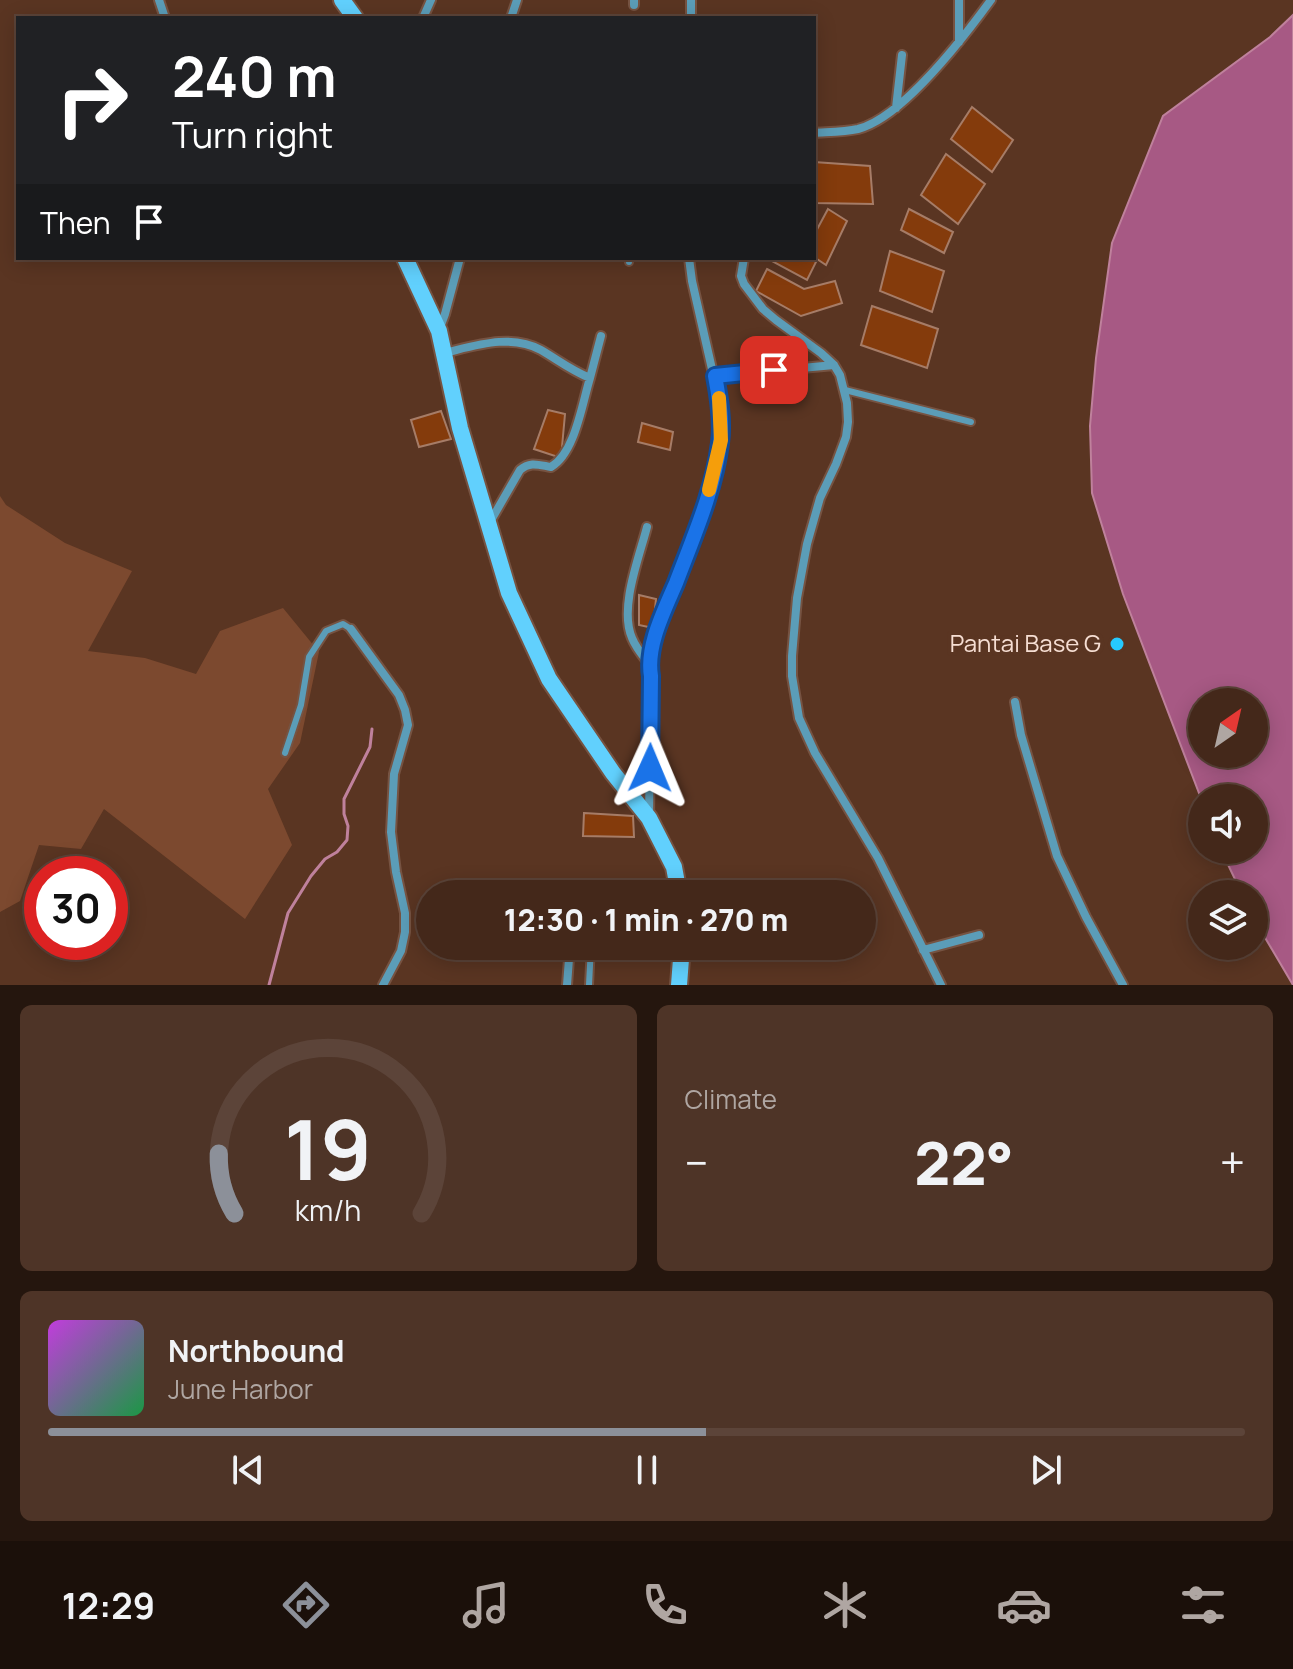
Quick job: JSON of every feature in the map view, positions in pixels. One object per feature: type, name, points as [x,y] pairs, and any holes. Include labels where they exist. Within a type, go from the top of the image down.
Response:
[{"type":"street","points":[[959,0],[959,42]]},
{"type":"street","points":[[816,133],[859,128],[896,109],[959,42],[991,0]]},
{"type":"street","points":[[896,109],[902,55]]},
{"type":"street","points":[[406,260],[439,331],[460,428],[509,593],[549,679],[613,773],[649,818],[674,867],[676,880]]},
{"type":"street","points":[[439,331],[459,260]]},
{"type":"street","points":[[649,818],[649,664],[656,635],[704,506],[721,440],[715,376],[689,260]]},
{"type":"street","points":[[744,260],[741,276],[744,284],[763,309],[834,365],[845,390],[846,437],[820,498],[797,598],[792,656],[799,718],[815,753],[878,858],[941,985]]},
{"type":"street","points":[[489,523],[520,470],[532,463],[551,467],[570,447],[601,336]]},
{"type":"street","points":[[443,353],[500,342],[517,342],[539,349],[590,378]]},
{"type":"street","points":[[715,376],[834,365]]},
{"type":"street","points":[[647,527],[629,596],[627,618],[630,636],[649,664]]},
{"type":"street","points":[[351,629],[399,695],[408,725],[394,774],[391,832],[405,913],[405,932],[401,951],[383,985]]},
{"type":"street","points":[[1015,702],[1021,735],[1057,856],[1123,985]]},
{"type":"street","points":[[923,950],[979,935]]},
{"type":"street","points":[[567,985],[569,960]]},
{"type":"street","points":[[679,985],[681,960]]},
{"type":"lane","points":[[845,390],[971,422]]},
{"type":"lane","points":[[285,753],[301,705],[309,657],[326,631],[343,624],[351,629]]},
{"type":"lane","points":[[589,985],[590,960]]},
{"type":"shaded area","points":[[1293,15],[1293,985],[1268,943],[1268,880],[1235,880],[1228,864],[1268,864],[1268,784],[1196,784],[1189,768],[1268,768],[1268,688],[1188,688],[1188,764],[1123,594],[1092,493],[1090,426],[1112,243],[1163,116],[1270,37]]},
{"type":"shaded area","points":[[0,496],[6,505],[65,543],[132,571],[88,651],[145,658],[196,674],[220,631],[283,608],[319,652],[300,743],[268,789],[292,845],[245,919],[104,809],[81,849],[39,845],[35,856],[24,856],[24,889],[20,901],[0,912]]},
{"type":"building","points":[[972,107],[1013,140],[992,172],[951,139]]},
{"type":"building","points":[[946,154],[985,184],[958,224],[921,195]]},
{"type":"building","points":[[816,162],[870,166],[873,204],[816,203]]},
{"type":"building","points":[[828,209],[847,221],[826,265],[816,258],[816,231]]},
{"type":"building","points":[[909,209],[953,232],[944,253],[901,230]]},
{"type":"building","points":[[890,251],[944,271],[932,312],[880,291]]},
{"type":"building","points":[[770,260],[812,260],[816,262],[807,280]]},
{"type":"building","points":[[767,269],[804,289],[835,281],[842,303],[801,316],[756,291]]},
{"type":"building","points":[[872,306],[938,329],[927,368],[861,345]]},
{"type":"building","points":[[548,410],[565,414],[561,458],[534,449]]},
{"type":"building","points":[[441,411],[451,439],[419,447],[411,420]]},
{"type":"building","points":[[642,423],[673,432],[670,450],[638,442]]},
{"type":"building","points":[[639,595],[656,599],[653,628],[639,625]]},
{"type":"building","points":[[584,813],[633,816],[634,837],[583,836]]},
{"type":"waterway","points":[[269,985],[288,913],[311,876],[347,840],[344,799],[370,747],[372,729]]},
{"type":"slow traffic","points":[[709,490],[721,440],[719,398]]},
{"type":"place","name":"Pantai Base G","points":[[1117,644]]},
{"type":"route","points":[[650,768],[649,664],[656,635],[714,472],[721,440],[715,376],[774,370]]}]
